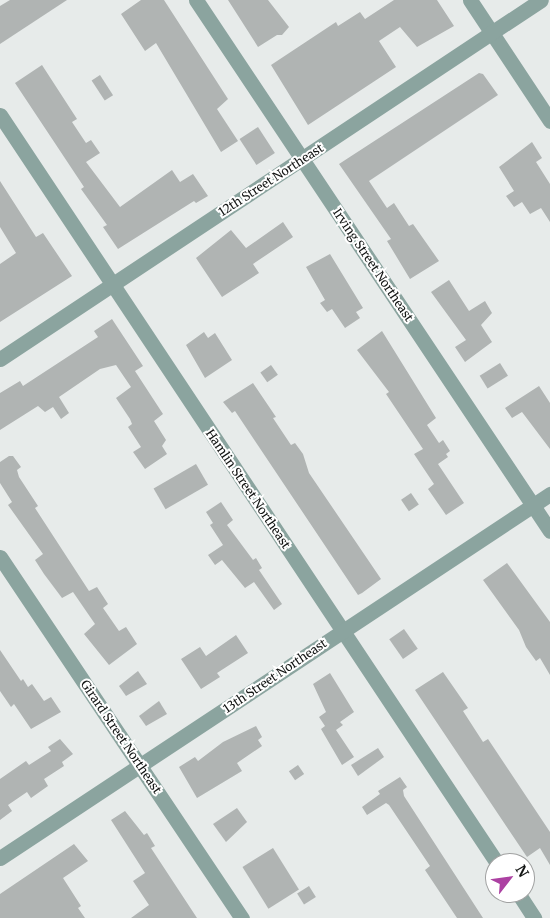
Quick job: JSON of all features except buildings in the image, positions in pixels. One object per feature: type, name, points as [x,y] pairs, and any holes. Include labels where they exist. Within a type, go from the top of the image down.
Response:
[{"type":"street","name":"Irving Street Northeast","points":[[196,0],[550,531]]},
{"type":"street","points":[[470,0],[550,121]]},
{"type":"street","name":"12th Street Northeast","points":[[0,360],[541,0]]},
{"type":"street","name":"Hamlin Street Northeast","points":[[0,115],[491,853]]},
{"type":"street","name":"13th Street Northeast","points":[[0,858],[550,494]]},
{"type":"street","name":"Girard Street Northeast","points":[[0,557],[242,918]]},
{"type":"street","points":[[524,903],[534,918]]}]
